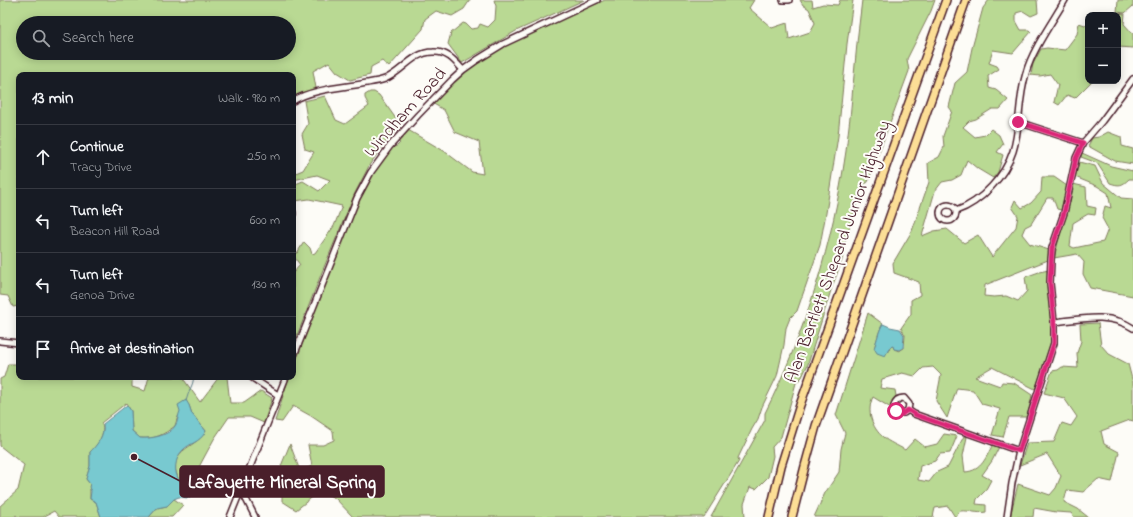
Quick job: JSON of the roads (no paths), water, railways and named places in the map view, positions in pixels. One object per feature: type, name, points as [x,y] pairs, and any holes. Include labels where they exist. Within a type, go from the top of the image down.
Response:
[{"type":"highway","name":"Alan Bartlett Shepard Junior Highway","points":[[769,517],[783,460],[798,411],[946,0]]},
{"type":"highway","name":"Alan Bartlett Shepard Junior Highway","points":[[792,517],[816,426],[966,0]]},
{"type":"street","name":"Windham Road","points":[[296,351],[358,198],[371,172],[387,150],[406,128],[463,70],[503,44],[597,0]]},
{"type":"street","points":[[783,0],[789,0]]},
{"type":"street","points":[[956,211],[980,198],[1004,172],[1014,151],[1024,79],[1029,62],[1065,0]]},
{"type":"street","points":[[296,100],[309,93],[386,79],[416,57],[429,52],[445,54],[452,58],[463,70]]},
{"type":"street","points":[[1007,517],[1019,451],[1053,349],[1055,336],[1050,283],[1052,248],[1064,213],[1076,158],[1083,143],[1102,121],[1133,79]]},
{"type":"street","points":[[1018,122],[1083,143]]},
{"type":"street","points":[[1054,322],[1106,317],[1118,320],[1133,328]]},
{"type":"street","points":[[0,341],[16,343]]},
{"type":"street","points":[[256,380],[278,395]]},
{"type":"street","points":[[230,517],[285,380]]},
{"type":"street","points":[[908,410],[916,415],[1019,451]]},
{"type":"street","points":[[241,489],[255,517]]},
{"type":"water","points":[[883,324],[900,329],[904,335],[903,348],[899,350],[894,349],[893,346],[890,347],[885,356],[877,353],[874,348]]},
{"type":"water","points":[[186,400],[192,414],[206,431],[197,441],[182,451],[176,461],[176,474],[178,478],[182,483],[194,487],[195,495],[187,498],[179,497],[174,499],[167,506],[157,508],[149,517],[101,517],[96,502],[90,499],[90,484],[86,479],[90,466],[90,452],[102,436],[103,424],[127,405],[131,411],[132,431],[140,438],[159,436],[168,432],[175,426],[180,411],[178,405]]},
{"type":"waterway","points":[[186,401],[194,380]]},
{"type":"place","name":"Lafayette Mineral Spring","points":[[134,457]]}]
